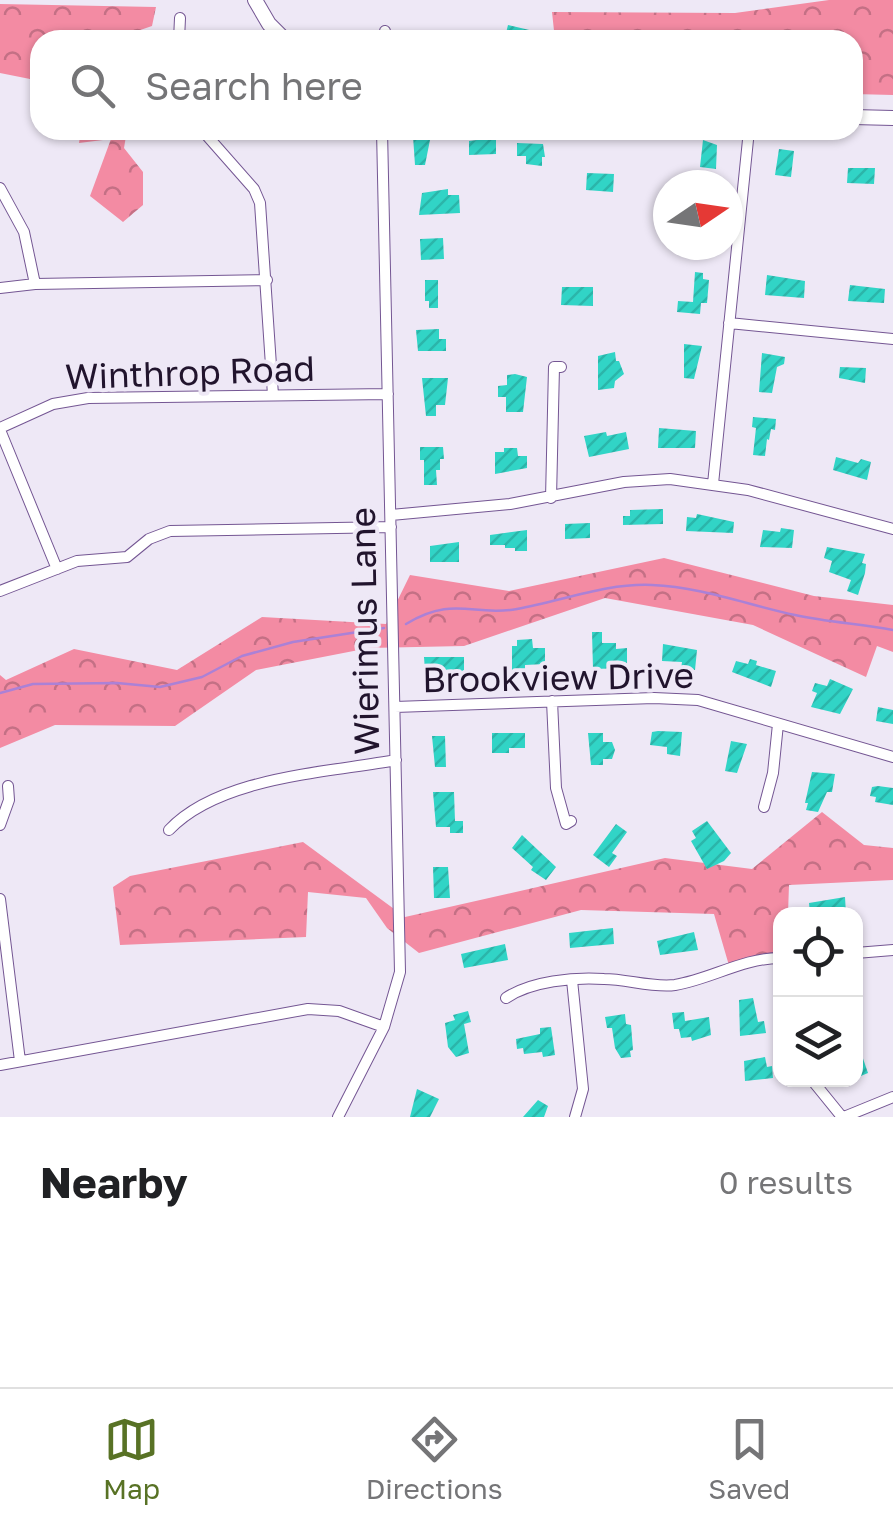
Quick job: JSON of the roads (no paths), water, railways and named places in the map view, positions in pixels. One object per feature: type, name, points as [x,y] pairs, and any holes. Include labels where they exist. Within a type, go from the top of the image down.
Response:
[{"type":"main road","points":[[255,0],[276,30]]},
{"type":"main road","points":[[863,116],[893,118]]},
{"type":"street","points":[[179,30],[180,18]]},
{"type":"street","points":[[211,140],[254,189],[264,218],[272,396]]},
{"type":"street","name":"Wierimus Lane","points":[[338,1117],[384,1027],[400,972],[382,140]]},
{"type":"street","points":[[713,484],[748,140]]},
{"type":"street","points":[[0,188],[24,232],[35,284]]},
{"type":"street","points":[[0,288],[267,280]]},
{"type":"street","points":[[730,323],[893,339]]},
{"type":"street","points":[[551,498],[554,367],[560,366]]},
{"type":"street","name":"Winthrop Road","points":[[0,429],[53,404],[88,398],[388,394]]},
{"type":"street","points":[[0,429],[58,569]]},
{"type":"street","points":[[391,514],[551,498],[647,479],[713,484],[786,499],[893,529]]},
{"type":"street","points":[[0,591],[90,558],[127,557],[150,539],[170,531],[391,527]]},
{"type":"street","name":"Brookview Drive","points":[[395,707],[654,698],[698,700],[893,757]]},
{"type":"street","points":[[552,701],[556,788],[566,824],[571,821]]},
{"type":"street","points":[[764,807],[773,773],[778,724]]},
{"type":"street","points":[[169,830],[202,803],[236,789],[396,760]]},
{"type":"street","points":[[0,825],[9,800],[8,786]]},
{"type":"street","points":[[0,899],[20,1061]]},
{"type":"street","points":[[863,952],[893,950]]},
{"type":"street","points":[[506,998],[520,988],[572,980],[603,978],[670,986],[760,958],[773,958]]},
{"type":"street","points":[[572,980],[583,1090],[575,1117]]},
{"type":"street","points":[[0,1065],[308,1009],[339,1011],[384,1027]]},
{"type":"street","points":[[818,1087],[843,1117],[893,1097]]},
{"type":"waterway","points":[[406,624],[437,611],[502,611],[601,590],[652,585],[706,593],[807,617],[893,630]]},
{"type":"waterway","points":[[0,693],[33,684],[160,687],[202,677],[242,656],[293,642],[384,628]]}]
